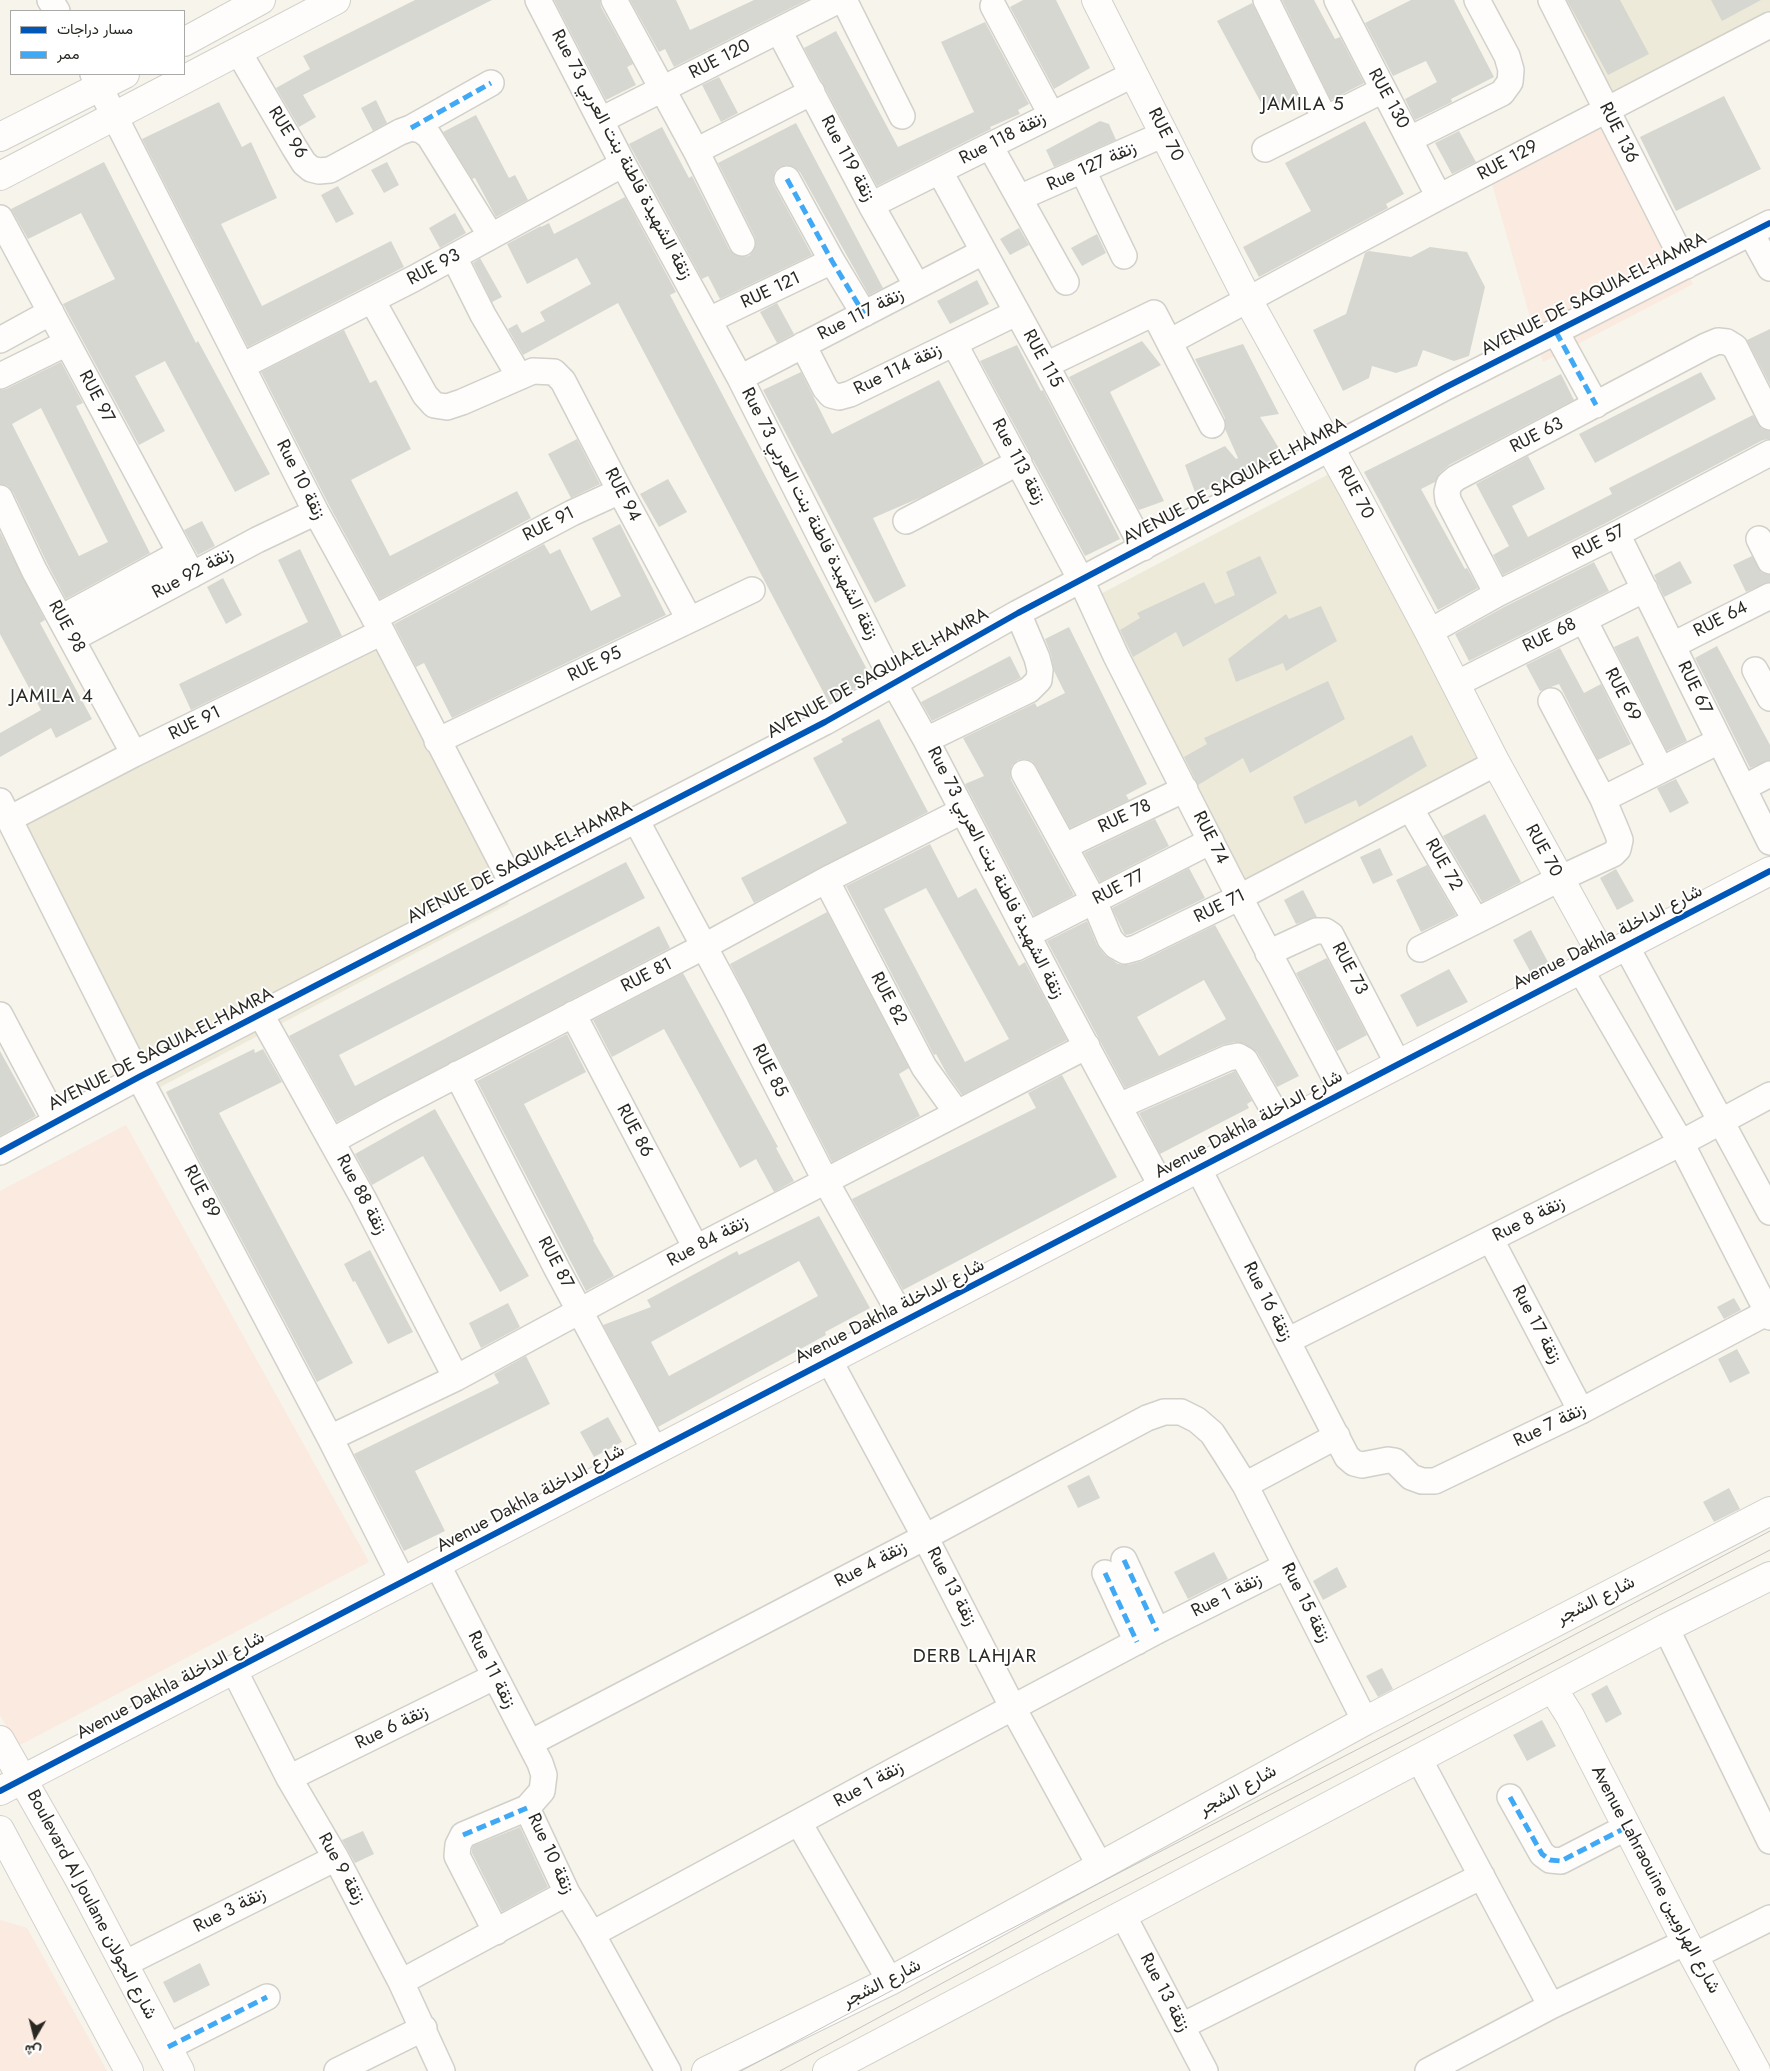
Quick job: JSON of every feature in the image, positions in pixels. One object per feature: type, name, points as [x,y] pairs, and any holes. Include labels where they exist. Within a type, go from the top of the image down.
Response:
[{"type":"street","points":[[185,41],[261,0]]},
{"type":"street","points":[[0,176],[336,0]]},
{"type":"street","name":"Rue 73 زنقة الشهيدة فاطنة بنت العربي","points":[[538,0],[623,164],[740,378],[894,683],[1162,1187]]},
{"type":"street","points":[[614,0],[661,90],[696,151],[742,243]]},
{"type":"street","name":"RUE 120","points":[[601,120],[839,0]]},
{"type":"street","points":[[844,0],[902,116]]},
{"type":"street","name":"RUE 70","points":[[1096,0],[1248,300],[1331,448],[1429,632],[1496,764],[1603,957]]},
{"type":"street","points":[[1266,0],[1325,119]]},
{"type":"street","name":"RUE 130","points":[[1337,0],[1439,197]]},
{"type":"street","points":[[1410,139],[1502,93],[1510,82],[1511,70],[1507,56],[1477,0]]},
{"type":"street","name":"RUE 136","points":[[1551,0],[1686,266]]},
{"type":"street","points":[[993,6],[1051,114]]},
{"type":"street","name":"RUE 129","points":[[1169,342],[1439,197],[1770,25]]},
{"type":"street","name":"Rue 119 زنقة","points":[[779,31],[871,205],[917,286]]},
{"type":"street","name":"RUE 96","points":[[238,52],[304,163],[311,169],[319,172],[330,170],[382,140],[411,128],[490,83]]},
{"type":"street","name":"Rue 118 زنقة","points":[[871,205],[1134,74]]},
{"type":"street","points":[[0,138],[97,80],[120,75]]},
{"type":"street","name":"Rue 10 زنقة","points":[[97,80],[316,512],[378,625],[512,883]]},
{"type":"street","points":[[1265,149],[1383,90]]},
{"type":"street","points":[[696,151],[812,92]]},
{"type":"street","points":[[411,128],[421,130],[429,136],[491,236]]},
{"type":"street","name":"Rue 127 زنقة","points":[[1019,198],[1164,134]]},
{"type":"street","points":[[990,146],[1066,282]]},
{"type":"street","name":"RUE 93","points":[[242,366],[454,257],[623,164]]},
{"type":"street","points":[[1083,171],[1124,256]]},
{"type":"street","name":"RUE 115","points":[[940,172],[1046,365],[1142,548]]},
{"type":"street","points":[[787,179],[832,261],[864,314]]},
{"type":"street","name":"RUE 97","points":[[0,218],[192,575]]},
{"type":"street","points":[[1760,228],[1770,268]]},
{"type":"street","name":"AVENUE DE SAQUIA-EL-HAMRA","points":[[0,1152],[139,1077],[825,722],[1018,613],[1446,386],[1760,228]]},
{"type":"street","name":"Rue 117 زنقة","points":[[740,378],[983,252]]},
{"type":"street","points":[[372,300],[425,395],[434,405],[447,407],[462,402],[519,376],[483,315],[454,257]]},
{"type":"street","name":"RUE 121","points":[[709,320],[832,261]]},
{"type":"street","points":[[0,340],[51,312]]},
{"type":"street","name":"Rue 114 زنقة","points":[[803,345],[825,388],[831,395],[839,397],[850,394],[1016,313]]},
{"type":"street","points":[[1046,365],[1154,313],[1212,426]]},
{"type":"street","points":[[1556,332],[1596,405]]},
{"type":"street","points":[[0,376],[68,342]]},
{"type":"street","name":"RUE 63","points":[[1497,594],[1448,500],[1446,492],[1449,484],[1456,478],[1706,346],[1718,342],[1727,342],[1735,347],[1770,417]]},
{"type":"street","name":"Rue 113 زنقة","points":[[954,343],[1081,580]]},
{"type":"street","name":"RUE 94","points":[[519,376],[533,371],[554,372],[563,381],[689,619]]},
{"type":"street","name":"RUE 57","points":[[1429,632],[1497,594],[1617,534],[1770,453]]},
{"type":"street","points":[[906,520],[1018,462]]},
{"type":"street","name":"RUE 91","points":[[5,810],[134,754],[378,625],[563,518],[620,491]]},
{"type":"street","name":"RUE 98","points":[[0,498],[34,570],[134,754]]},
{"type":"street","name":"Rue 92 زنقة","points":[[67,628],[192,575],[316,512]]},
{"type":"street","name":"RUE 67","points":[[1617,534],[1770,842]]},
{"type":"street","points":[[1759,539],[1770,561]]},
{"type":"street","name":"Rue 92 زنقة","points":[[67,628],[180,553]]},
{"type":"street","name":"RUE 74","points":[[1081,580],[1116,656],[1268,954],[1343,1093]]},
{"type":"street","name":"RUE 68","points":[[1456,684],[1644,589]]},
{"type":"street","name":"RUE 95","points":[[437,741],[752,590]]},
{"type":"street","name":"RUE 64","points":[[1673,645],[1770,596]]},
{"type":"street","points":[[926,740],[1029,690],[1039,680],[1040,670],[1037,658],[1018,613]]},
{"type":"street","name":"RUE 69","points":[[1584,620],[1661,770]]},
{"type":"street","points":[[1755,670],[1770,698]]},
{"type":"street","points":[[1420,949],[1613,854],[1618,849],[1620,840],[1618,832],[1551,701]]},
{"type":"street","points":[[1602,799],[1719,741]]},
{"type":"street","name":"RUE 71","points":[[1024,773],[1094,901],[1110,939],[1116,946],[1125,951],[1136,948],[1240,898],[1496,764]]},
{"type":"street","points":[[1743,788],[1770,774]]},
{"type":"street","name":"RUE 78","points":[[1065,846],[1185,789]]},
{"type":"street","name":"RUE 72","points":[[1410,808],[1476,921]]},
{"type":"street","name":"RUE 89","points":[[5,810],[139,1077],[330,1438],[403,1582]]},
{"type":"street","name":"RUE 81","points":[[332,1142],[457,1074],[703,947],[826,880],[962,811]]},
{"type":"street","name":"RUE 85","points":[[636,820],[734,1002],[825,1180],[904,1321]]},
{"type":"street","name":"RUE 77","points":[[1027,935],[1211,841]]},
{"type":"street","name":"Avenue Dakhla شارع الداخلة","points":[[12,1785],[1770,870]]},
{"type":"street","name":"RUE 82","points":[[826,880],[924,1067],[957,1112]]},
{"type":"street","name":"RUE 73","points":[[1268,954],[1316,932],[1325,931],[1331,935],[1398,1064]]},
{"type":"street","points":[[1603,957],[1722,1122],[1770,1212]]},
{"type":"street","points":[[1603,957],[1681,1144],[1769,1314]]},
{"type":"street","name":"RUE 86","points":[[573,1014],[696,1248]]},
{"type":"street","points":[[0,1015],[56,1121]]},
{"type":"street","name":"Rue 88 زنقة","points":[[261,1015],[363,1198],[456,1378]]},
{"type":"street","name":"Rue 84 زنقة","points":[[330,1438],[456,1378],[825,1180],[1087,1046]]},
{"type":"street","points":[[1119,1106],[1228,1058],[1238,1056],[1245,1060],[1282,1125]]},
{"type":"street","name":"RUE 87","points":[[457,1074],[655,1451]]},
{"type":"street","name":"Rue 8 زنقة","points":[[1287,1341],[1681,1144],[1770,1095]]},
{"type":"street","name":"Rue 16 زنقة","points":[[1198,1168],[1337,1436]]},
{"type":"street","name":"Rue 17 زنقة","points":[[1490,1240],[1581,1411]]},
{"type":"street","name":"Rue 7 زنقة","points":[[1337,1436],[1347,1457],[1354,1463],[1362,1465],[1388,1460],[1395,1461],[1411,1476],[1422,1481],[1435,1481],[1581,1411],[1769,1314]]},
{"type":"street","name":"Rue 13 زنقة","points":[[829,1360],[925,1537],[1013,1708],[1100,1866]]},
{"type":"street","name":"Rue 4 زنقة","points":[[530,1744],[925,1537],[1147,1418],[1164,1412],[1181,1412],[1197,1420],[1212,1433]]},
{"type":"street","name":"Rue 15 زنقة","points":[[1212,1433],[1245,1485],[1365,1721]]},
{"type":"street","points":[[1245,1485],[1337,1436]]},
{"type":"street","name":"شارع الشجر","points":[[706,2071],[890,1981],[1365,1721],[1770,1511]]},
{"type":"street","name":"Rue 11 زنقة","points":[[437,1564],[530,1744],[544,1775]]},
{"type":"street","points":[[1115,1566],[1147,1637]]},
{"type":"street","name":"Rue 1 زنقة","points":[[592,1934],[1013,1708],[1286,1566]]},
{"type":"street","points":[[827,2071],[858,2064],[1122,1915],[1666,1628],[1770,1576]]},
{"type":"street","points":[[1666,1628],[1770,1841]]},
{"type":"street","name":"Rue 9 زنقة","points":[[234,1670],[289,1778],[336,1858],[401,1982],[424,2028],[442,2071]]},
{"type":"street","name":"Rue 6 زنقة","points":[[289,1778],[494,1677]]},
{"type":"street","name":"Avenue Lahraouine شارع الهراويين","points":[[1553,1689],[1570,1716],[1690,1949],[1756,2071]]},
{"type":"street","name":"Boulevard Al Joulane شارع الجولان","points":[[0,1740],[12,1785],[124,1964],[180,2071]]},
{"type":"street","points":[[1419,1759],[1551,2006]]},
{"type":"street","name":"Rue 10 زنقة","points":[[544,1775],[542,1791],[527,1808],[568,1893],[592,1934]]},
{"type":"street","points":[[1510,1797],[1542,1854],[1550,1860],[1562,1861],[1627,1827]]},
{"type":"street","points":[[496,1932],[457,1856],[458,1845],[463,1835],[527,1808]]},
{"type":"street","points":[[799,1823],[890,1981]]},
{"type":"street","points":[[0,1830],[129,2071]]},
{"type":"street","name":"Rue 3 زنقة","points":[[124,1964],[336,1858]]},
{"type":"street","points":[[1182,2026],[1482,1876]]},
{"type":"street","points":[[401,1982],[568,1893]]},
{"type":"street","name":"Rue 13 زنقة","points":[[1122,1915],[1205,2071]]},
{"type":"street","points":[[1428,2071],[1551,2006],[1770,1918]]},
{"type":"street","points":[[592,1934],[668,2071]]},
{"type":"street","points":[[168,2047],[267,1997]]},
{"type":"street","points":[[338,2071],[424,2028]]},
{"type":"street","points":[[1766,2071],[1770,2069]]},
{"type":"shaded area","points":[[1548,0],[1770,0],[1770,31],[1607,116]]},
{"type":"shaded area","points":[[1607,116],[1693,284],[1543,362],[1490,177]]},
{"type":"shaded area","points":[[1331,473],[1491,773],[1236,910],[1091,599]]},
{"type":"shaded area","points":[[375,640],[509,904],[145,1095],[5,831]]},
{"type":"shaded area","points":[[126,1125],[369,1562],[18,1746],[0,1715],[0,1191]]},
{"type":"shaded area","points":[[0,1920],[27,1928],[107,2071],[0,2071]]},
{"type":"building","points":[[415,0],[492,0],[303,95],[316,117],[299,127],[276,88],[310,69],[303,56]]},
{"type":"building","points":[[554,0],[600,0],[601,7],[633,64],[627,67],[636,85],[606,100]]},
{"type":"building","points":[[630,0],[676,0],[690,30],[754,0],[807,0],[674,67],[665,49],[659,52]]},
{"type":"building","points":[[1023,0],[1056,0],[1090,68],[1054,89],[1010,7]]},
{"type":"building","points":[[1282,0],[1314,0],[1335,39],[1340,37],[1364,83],[1331,100]]},
{"type":"building","points":[[1411,0],[1454,0],[1494,77],[1451,99],[1452,102],[1415,120],[1405,99],[1437,82],[1426,61],[1393,76],[1365,23]]},
{"type":"building","points":[[1567,0],[1620,0],[1649,54],[1608,75]]},
{"type":"building","points":[[1711,0],[1761,0],[1722,21]]},
{"type":"building","points":[[1252,3],[1298,96],[1266,112],[1217,21]]},
{"type":"building","points":[[985,22],[1029,104],[1018,110],[1020,114],[990,127],[991,129],[877,186],[804,48],[836,31],[898,147],[974,112],[941,42]]},
{"type":"building","points":[[719,77],[738,113],[721,122],[702,85]]},
{"type":"building","points":[[1724,96],[1761,169],[1676,211],[1640,137]]},
{"type":"building","points":[[376,100],[387,123],[373,131],[361,108]]},
{"type":"building","points":[[219,102],[242,147],[251,142],[277,198],[221,224],[262,306],[391,241],[404,267],[248,347],[142,139]]},
{"type":"building","points":[[476,115],[509,178],[515,175],[528,200],[496,217],[475,178],[472,179],[443,132]]},
{"type":"building","points":[[1100,121],[1109,124],[1116,140],[1054,167],[1046,150]]},
{"type":"building","points":[[1365,121],[1404,194],[1386,204],[1388,208],[1259,277],[1243,247],[1311,211],[1285,163]]},
{"type":"building","points":[[796,123],[883,288],[869,295],[800,172],[794,167],[787,165],[775,171],[774,185],[812,255],[720,299],[708,276],[702,279],[629,144],[662,127],[689,178],[692,176],[729,249],[735,255],[742,257],[749,256],[754,250],[756,244],[755,237],[718,163]]},
{"type":"building","points":[[1459,131],[1476,162],[1452,174],[1435,143]]},
{"type":"building","points":[[104,162],[196,343],[198,341],[270,474],[235,492],[165,361],[135,376],[165,431],[139,445],[63,304],[115,279],[81,213],[28,239],[11,209]]},
{"type":"building","points":[[387,162],[399,185],[384,193],[371,170]]},
{"type":"building","points":[[338,186],[354,214],[336,223],[321,195]]},
{"type":"building","points":[[625,197],[676,292],[670,295],[872,679],[829,703],[618,303],[523,355],[508,329],[517,324],[522,333],[545,321],[540,312],[591,284],[577,258],[527,284],[507,244],[549,223],[554,234]]},
{"type":"building","points":[[455,213],[466,233],[440,248],[429,228]]},
{"type":"building","points":[[1019,228],[1029,245],[1010,255],[1000,239]]},
{"type":"building","points":[[1097,234],[1106,253],[1082,266],[1071,248]]},
{"type":"building","points":[[1430,247],[1467,252],[1485,287],[1469,356],[1454,361],[1423,350],[1417,366],[1396,373],[1372,366],[1369,378],[1343,391],[1313,330],[1346,314],[1365,253],[1369,251],[1411,257]]},
{"type":"building","points":[[480,258],[502,297],[492,302],[473,263]]},
{"type":"building","points":[[977,280],[989,304],[950,324],[937,301]]},
{"type":"building","points":[[777,303],[794,334],[777,343],[760,312]]},
{"type":"building","points":[[1770,329],[1770,385],[1747,340]]},
{"type":"building","points":[[344,330],[370,383],[376,380],[411,449],[351,480],[390,556],[517,491],[531,518],[380,599],[329,505],[261,372]]},
{"type":"building","points":[[1142,341],[1161,365],[1110,392],[1164,501],[1139,510],[1069,377]]},
{"type":"building","points":[[1243,344],[1279,414],[1260,417],[1283,455],[1196,495],[1185,465],[1225,446],[1236,459],[1238,458],[1225,429],[1225,418],[1195,359]]},
{"type":"building","points":[[1017,345],[1041,391],[1043,390],[1120,539],[1085,556],[980,361]]},
{"type":"building","points":[[61,362],[83,403],[76,406],[150,553],[66,599],[13,492],[8,486],[0,484],[0,390],[6,389]],"holes":[[[41,408],[108,542],[79,556],[12,424]]]},
{"type":"building","points":[[801,372],[832,434],[939,380],[984,464],[924,496],[873,518],[906,586],[875,603],[763,390]]},
{"type":"building","points":[[1701,372],[1716,399],[1595,463],[1579,434]]},
{"type":"building","points":[[1561,374],[1574,400],[1449,465],[1440,473],[1435,482],[1421,489],[1465,569],[1467,568],[1478,588],[1438,610],[1364,472]]},
{"type":"building","points":[[1753,415],[1762,429],[1770,431],[1770,439],[1763,440],[1503,575],[1493,555],[1509,546],[1476,484],[1528,456],[1545,489],[1512,506],[1528,537],[1612,494],[1609,488]]},
{"type":"building","points":[[577,439],[600,484],[571,498],[548,454]]},
{"type":"building","points":[[668,479],[687,512],[659,527],[640,494]]},
{"type":"building","points":[[202,521],[215,546],[198,555],[184,530]]},
{"type":"building","points":[[620,524],[666,615],[452,718],[424,663],[416,667],[394,624],[544,544],[550,554],[560,549],[591,611],[621,596],[592,538]]},
{"type":"building","points":[[0,532],[45,620],[40,623],[92,719],[56,738],[51,728],[0,757],[0,733],[41,710],[0,634]]},
{"type":"building","points":[[300,549],[342,636],[191,710],[179,684],[308,622],[278,560]]},
{"type":"building","points":[[1260,556],[1277,593],[1183,647],[1176,632],[1133,657],[1120,630],[1140,618],[1137,613],[1204,582],[1215,604],[1235,595],[1226,572]]},
{"type":"building","points":[[1752,556],[1762,573],[1770,575],[1770,582],[1746,592],[1733,565]]},
{"type":"building","points":[[1680,561],[1692,583],[1664,597],[1654,575]]},
{"type":"building","points":[[1594,562],[1609,591],[1469,661],[1455,634]]},
{"type":"building","points":[[223,578],[242,615],[226,624],[207,587]]},
{"type":"building","points":[[1321,606],[1337,641],[1286,671],[1283,663],[1236,682],[1228,659],[1286,614],[1289,619]]},
{"type":"building","points":[[1069,627],[1147,784],[1126,795],[1129,800],[1070,828],[1032,761],[1018,760],[1012,765],[1010,772],[1011,780],[1074,895],[1034,916],[965,784],[984,776],[963,738],[1035,703],[1037,707],[1065,693],[1054,671],[1045,639]]},
{"type":"building","points":[[1638,636],[1687,741],[1667,751],[1614,647]]},
{"type":"building","points":[[1717,646],[1770,745],[1770,760],[1750,768],[1695,658]]},
{"type":"building","points":[[1560,648],[1584,693],[1601,684],[1631,744],[1598,760],[1559,684],[1540,691],[1526,665]]},
{"type":"building","points":[[1010,656],[1021,678],[932,721],[921,702]]},
{"type":"building","points":[[1328,681],[1345,719],[1250,773],[1243,758],[1198,785],[1184,757],[1207,744],[1204,738]]},
{"type":"building","points":[[879,719],[928,812],[754,903],[741,878],[847,823],[813,758],[843,742],[841,739]]},
{"type":"building","points":[[1412,735],[1427,766],[1359,807],[1356,800],[1305,824],[1293,797]]},
{"type":"building","points":[[1676,779],[1689,803],[1670,813],[1657,788]]},
{"type":"building","points":[[1485,814],[1521,882],[1482,902],[1443,836]]},
{"type":"building","points":[[1155,819],[1169,846],[1100,882],[1084,853]]},
{"type":"building","points":[[930,844],[958,898],[976,888],[1019,966],[1025,962],[1067,1040],[962,1095],[936,1054],[934,1055],[846,886]],"holes":[[[926,888],[1009,1039],[965,1062],[884,909]]]},
{"type":"building","points":[[1380,848],[1393,875],[1373,884],[1360,857]]},
{"type":"building","points":[[626,862],[645,898],[339,1055],[355,1086],[659,926],[670,948],[337,1122],[289,1036]]},
{"type":"building","points":[[1427,865],[1456,915],[1421,932],[1396,880]]},
{"type":"building","points":[[1189,868],[1205,898],[1131,934],[1125,935],[1112,908]]},
{"type":"building","points":[[1616,869],[1634,901],[1617,910],[1600,878]]},
{"type":"building","points":[[1303,890],[1317,917],[1296,924],[1284,900]]},
{"type":"building","points":[[827,912],[909,1068],[899,1074],[920,1116],[832,1162],[730,964]]},
{"type":"building","points":[[1087,921],[1097,945],[1105,955],[1118,964],[1128,965],[1142,961],[1215,925],[1299,1076],[1277,1087],[1257,1052],[1245,1044],[1235,1042],[1222,1045],[1125,1088],[1047,941]],"holes":[[[1204,980],[1226,1019],[1159,1056],[1137,1017]]]},
{"type":"building","points":[[1531,930],[1549,964],[1531,973],[1513,940]]},
{"type":"building","points":[[1327,958],[1367,1035],[1337,1051],[1296,973]]},
{"type":"building","points":[[1449,969],[1468,1002],[1417,1027],[1400,995]]},
{"type":"building","points":[[683,973],[778,1147],[776,1148],[794,1181],[774,1192],[756,1159],[740,1168],[664,1029],[612,1057],[593,1020]]},
{"type":"building","points":[[567,1034],[586,1072],[524,1104],[593,1240],[614,1276],[586,1291],[477,1081]]},
{"type":"building","points":[[254,1049],[255,1053],[263,1049],[282,1082],[219,1113],[353,1363],[317,1382],[196,1154],[166,1092]]},
{"type":"building","points":[[0,1051],[36,1116],[0,1136]]},
{"type":"building","points":[[1235,1071],[1252,1101],[1247,1104],[1249,1108],[1160,1154],[1139,1113]]},
{"type":"building","points":[[1062,1075],[1117,1177],[903,1290],[852,1199],[1036,1108],[1028,1093]]},
{"type":"building","points":[[435,1109],[529,1276],[500,1292],[423,1156],[372,1185],[355,1154]]},
{"type":"building","points":[[819,1216],[870,1308],[825,1332],[826,1335],[658,1427],[603,1325],[651,1307],[647,1300],[737,1251],[739,1255]],"holes":[[[799,1261],[818,1296],[669,1376],[651,1342]]]},
{"type":"building","points":[[370,1250],[413,1332],[388,1344],[344,1264]]},
{"type":"building","points":[[1734,1298],[1741,1310],[1724,1319],[1717,1307]]},
{"type":"building","points":[[508,1303],[520,1327],[481,1348],[469,1323]]},
{"type":"building","points":[[1737,1349],[1750,1373],[1730,1383],[1718,1359]]},
{"type":"building","points":[[526,1356],[550,1404],[415,1471],[445,1531],[404,1551],[354,1454],[499,1383],[494,1374]]},
{"type":"building","points":[[608,1417],[622,1442],[594,1457],[580,1432]]},
{"type":"building","points":[[1089,1475],[1100,1498],[1078,1508],[1067,1486]]},
{"type":"building","points":[[1729,1488],[1740,1509],[1714,1522],[1703,1502]]},
{"type":"building","points":[[1214,1552],[1228,1579],[1188,1599],[1174,1572]]},
{"type":"building","points":[[1337,1567],[1347,1587],[1323,1600],[1313,1581]]},
{"type":"building","points":[[1382,1668],[1393,1689],[1378,1697],[1366,1676]]},
{"type":"building","points":[[1607,1685],[1622,1714],[1606,1723],[1591,1694]]},
{"type":"building","points":[[1542,1720],[1556,1746],[1527,1761],[1513,1735]]},
{"type":"building","points":[[520,1827],[548,1887],[502,1912],[472,1853],[472,1849],[473,1846]]},
{"type":"building","points":[[363,1831],[374,1854],[355,1863],[342,1840]]},
{"type":"building","points":[[200,1963],[210,1985],[174,2003],[163,1982]]},
{"type":"tram line","points":[[741,2071],[889,1992],[1393,1731],[1770,1531]]},
{"type":"tram line","points":[[780,2071],[1083,1907],[1770,1550]]},
{"type":"marked path","points":[[411,128],[491,83]]},
{"type":"marked path","points":[[787,179],[832,261],[864,314]]},
{"type":"marked path","points":[[1556,332],[1596,405]]},
{"type":"marked path","points":[[1124,1560],[1157,1631]]},
{"type":"marked path","points":[[1105,1573],[1137,1642]]},
{"type":"marked path","points":[[1510,1797],[1542,1854],[1550,1860],[1561,1861],[1627,1827]]},
{"type":"marked path","points":[[463,1835],[527,1808]]},
{"type":"marked path","points":[[168,2047],[267,1997]]},
{"type":"cycle path","points":[[0,1152],[139,1077],[825,722],[1018,613],[1446,387],[1770,223]]},
{"type":"cycle path","points":[[0,1791],[1770,871]]},
{"type":"district","name":"JAMILA 5","points":[[1303,105]]},
{"type":"district","name":"JAMILA 4","points":[[52,697]]},
{"type":"district","name":"DERB LAHJAR","points":[[975,1657]]}]
